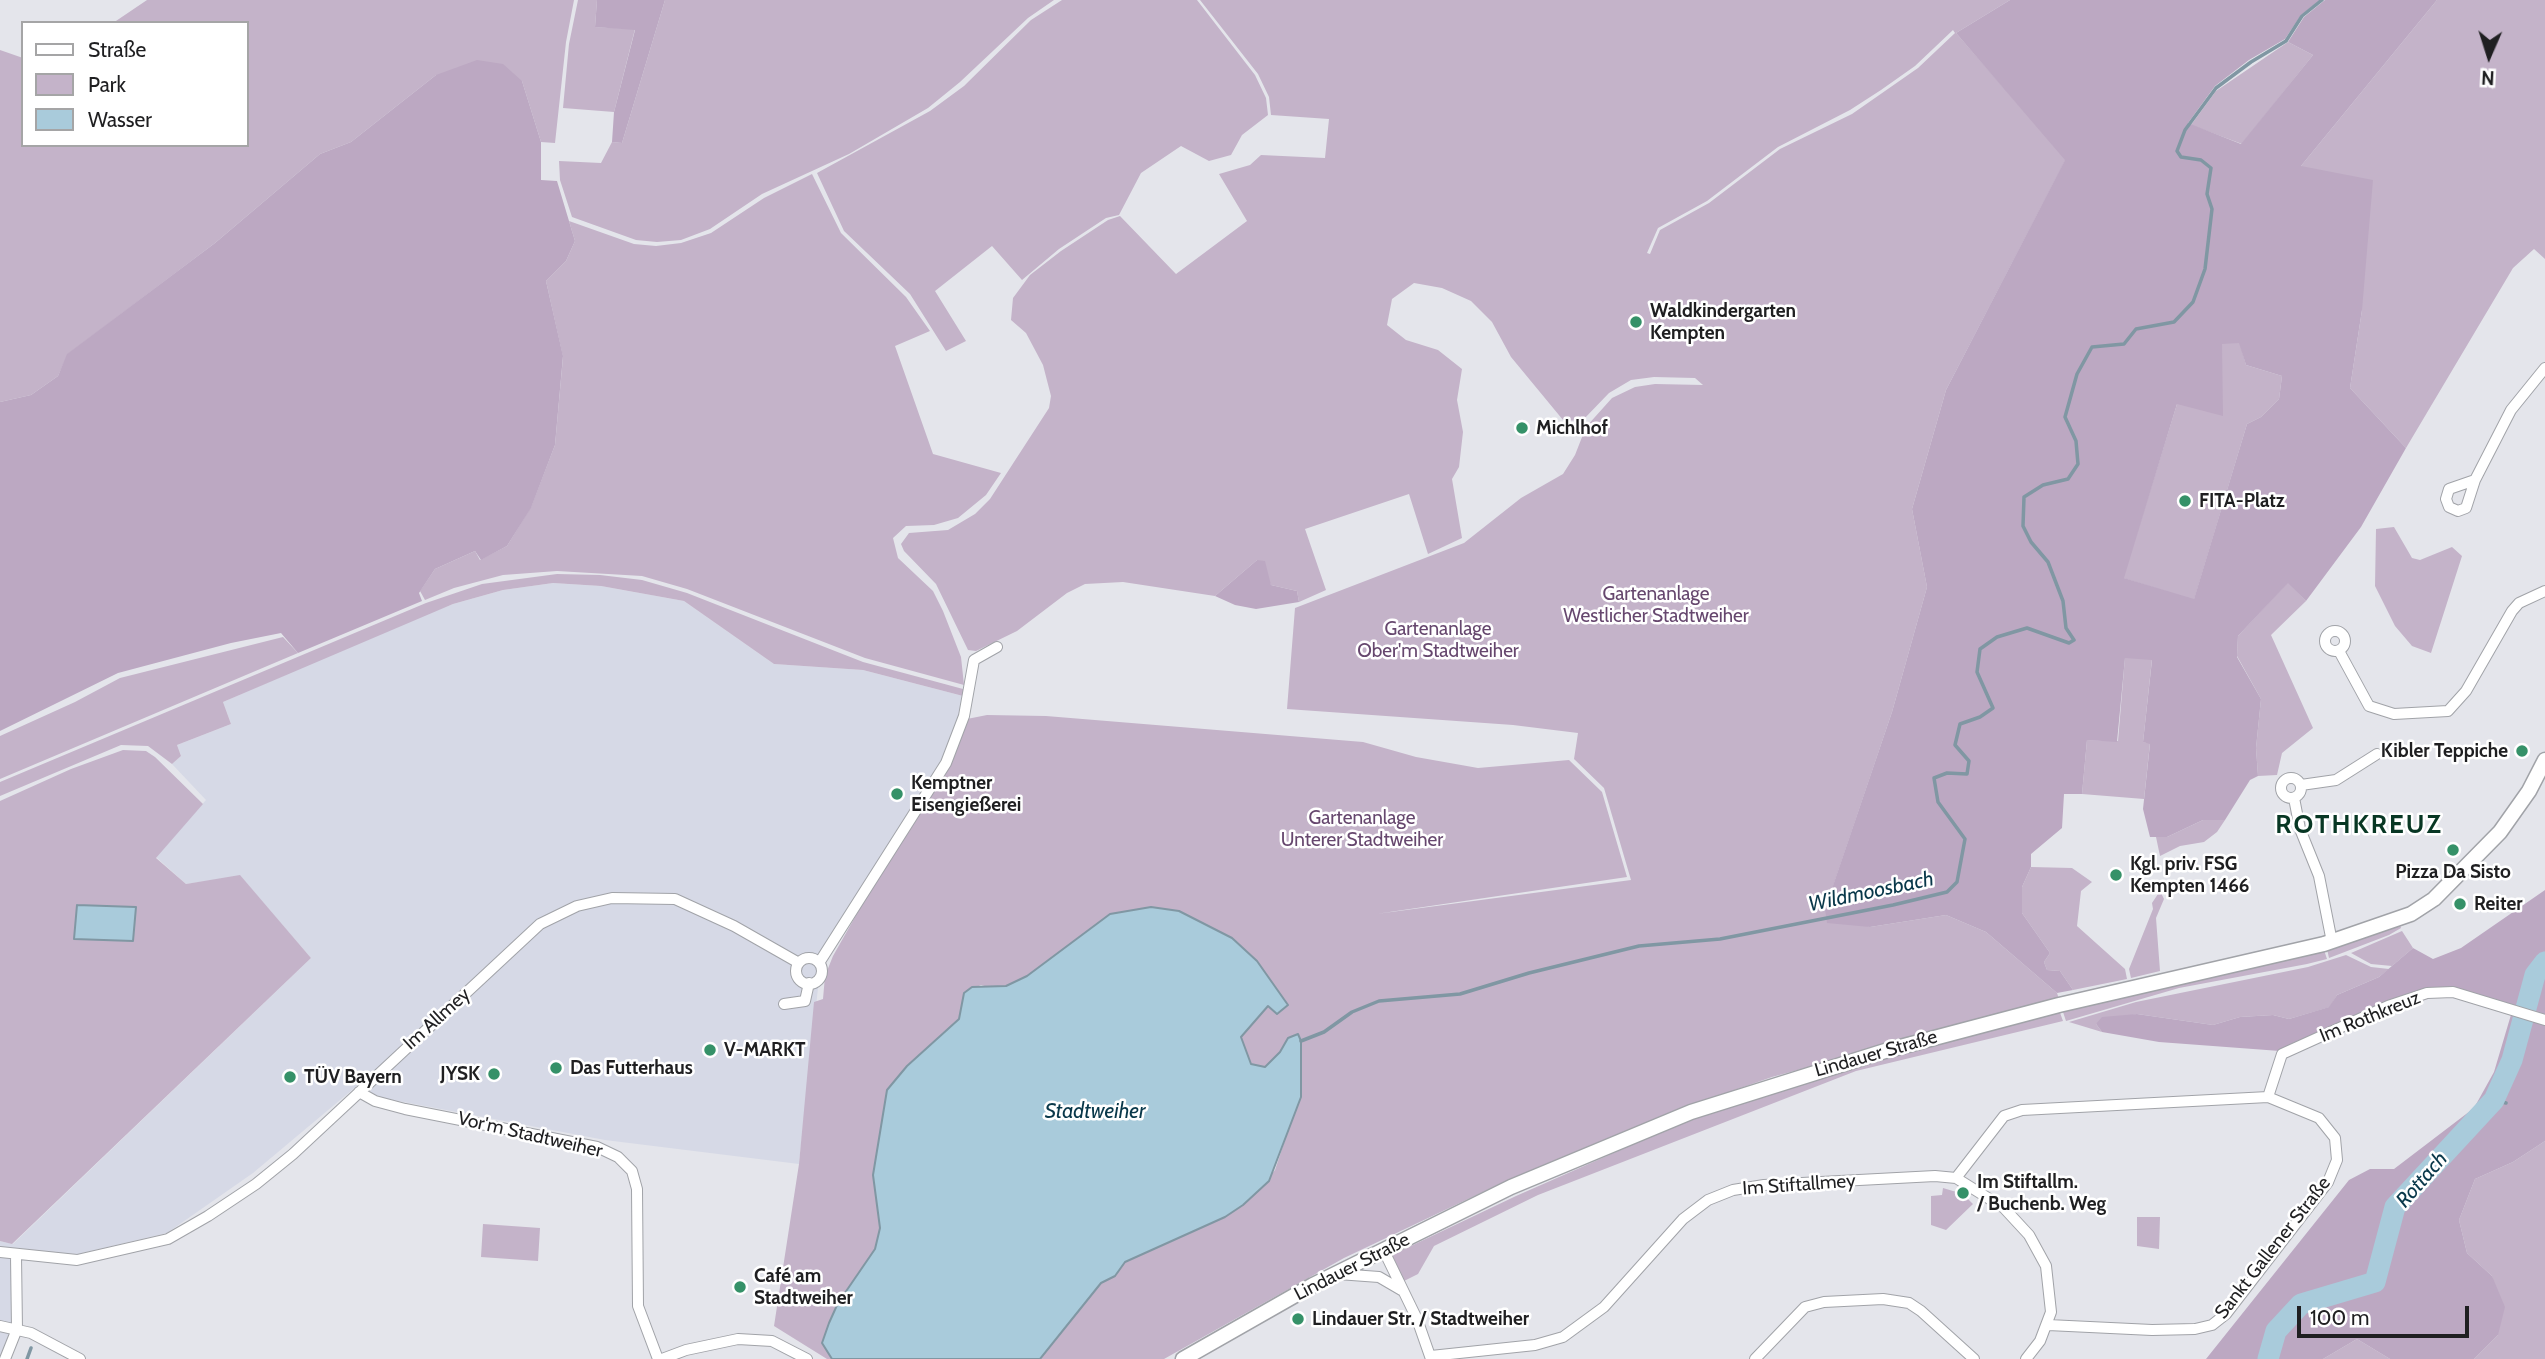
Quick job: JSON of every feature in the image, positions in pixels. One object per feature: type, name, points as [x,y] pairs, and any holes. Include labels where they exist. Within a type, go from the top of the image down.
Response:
[{"type":"main road","name":"Lindauer Straße","points":[[1183,1359],[1314,1285],[1511,1187],[1691,1112],[1772,1084],[2037,1010],[2332,942],[2411,914],[2434,899],[2500,832],[2529,791],[2545,760]]},
{"type":"street","points":[[2475,480],[2511,410],[2545,368]]},
{"type":"street","points":[[2339,651],[2370,706],[2394,714],[2448,711],[2466,691],[2512,611],[2519,603],[2545,592]]},
{"type":"street","points":[[799,963],[796,970],[798,978],[809,983],[817,981],[821,974],[819,963],[946,763],[964,716],[974,660],[997,647]]},
{"type":"street","points":[[2301,785],[2336,780],[2377,754]]},
{"type":"street","points":[[2293,778],[2301,785],[2301,791],[2294,798],[2284,796],[2282,783],[2293,778]]},
{"type":"street","points":[[2294,798],[2300,830],[2319,876],[2332,942]]},
{"type":"street","name":"Im Allmey","points":[[0,1252],[16,1256],[77,1259],[168,1239],[256,1184],[540,924],[577,906],[612,898],[676,899],[734,926],[799,963],[809,958],[819,963]]},
{"type":"street","points":[[785,1004],[805,1001],[809,983]]},
{"type":"street","name":"Im Rothkreuz","points":[[2268,1097],[2282,1054],[2294,1046],[2427,993],[2453,992],[2544,1020]]},
{"type":"street","name":"Vor'm Stadtweiher","points":[[359,1092],[375,1101],[405,1109],[597,1147],[618,1157],[632,1171],[637,1189],[638,1306],[660,1359]]},
{"type":"street","name":"Sankt Gallener Straße","points":[[1956,1178],[2004,1116],[2022,1110],[2268,1097],[2319,1118],[2335,1138],[2337,1160],[2328,1182],[2226,1314],[2212,1325],[2195,1329],[2102,1330],[2048,1325]]},
{"type":"street","points":[[1956,1178],[2004,1208],[2029,1235],[2046,1266],[2051,1290],[2048,1325],[2026,1359]]},
{"type":"street","name":"Im Stiftallmey","points":[[1431,1358],[1535,1345],[1563,1338],[1604,1307],[1683,1219],[1708,1200],[1733,1190],[1764,1185],[1956,1178]]},
{"type":"street","points":[[1384,1251],[1431,1358]]},
{"type":"street","points":[[5,1359],[17,1329],[16,1256]]},
{"type":"street","points":[[1337,1273],[1379,1277],[1403,1291]]},
{"type":"street","points":[[1755,1359],[1805,1307],[1824,1302],[1883,1299],[1915,1307],[1974,1359]]},
{"type":"street","points":[[0,1326],[17,1329],[80,1359]]},
{"type":"street","points":[[660,1359],[686,1350],[738,1339],[772,1341],[806,1358]]},
{"type":"shaded area","points":[[597,0],[665,0],[622,143],[612,142],[614,112],[635,30],[595,27]]},
{"type":"shaded area","points":[[2010,0],[2320,0],[2301,15],[2285,39],[2249,60],[2215,86],[2188,123],[2241,144],[2313,55],[2288,42],[2304,17],[2325,0],[2437,0],[2301,166],[2373,180],[2362,310],[2350,388],[2406,448],[2361,527],[2306,601],[2288,583],[2238,636],[2237,657],[2261,699],[2256,748],[2258,776],[2250,780],[2225,820],[2203,820],[2167,837],[2150,837],[2143,809],[2150,744],[2143,742],[2152,660],[2125,658],[2117,742],[2087,740],[2082,794],[2064,794],[2062,828],[2031,854],[2031,867],[2022,887],[2022,913],[2050,953],[2044,962],[2047,970],[2060,971],[2073,990],[2057,993],[1986,932],[1946,915],[1870,927],[1827,923],[1825,909],[1892,712],[1927,587],[1912,509],[1946,390],[2065,160],[1956,33]],"holes":[[[2239,343],[2246,365],[2282,376],[2279,399],[2261,417],[2247,424],[2194,599],[2124,578],[2177,404],[2223,416],[2222,344]]]},
{"type":"shaded area","points":[[477,60],[503,64],[522,81],[541,142],[541,180],[557,181],[575,241],[566,261],[546,281],[563,356],[555,445],[531,508],[507,546],[481,560],[475,551],[435,569],[419,593],[422,601],[298,653],[281,633],[231,643],[118,673],[0,731],[0,402],[31,395],[58,376],[67,354],[215,243],[320,154],[351,142],[436,75]]},
{"type":"shaded area","points":[[1257,560],[1265,561],[1271,585],[1297,591],[1299,602],[1256,609],[1235,605],[1215,596]]},
{"type":"shaded area","points":[[553,583],[601,586],[684,601],[774,664],[863,670],[963,696],[961,715],[943,762],[822,951],[799,1164],[605,1140],[377,1097],[358,1085],[253,1173],[167,1233],[78,1254],[13,1250],[22,1325],[8,1359],[0,1359],[0,1241],[13,1244],[311,958],[240,876],[186,884],[156,857],[206,800],[172,764],[181,756],[177,745],[231,724],[223,702],[408,621],[453,604],[503,590]]},
{"type":"shaded area","points":[[2545,890],[2545,1141],[2513,1162],[2475,1179],[2459,1220],[2467,1253],[2492,1276],[2505,1307],[2498,1335],[2474,1359],[2390,1359],[2357,1339],[2323,1359],[2206,1359],[2349,1180],[2370,1169],[2394,1169],[2474,1108],[2494,1072],[2513,1008],[2428,991],[2332,1031],[2293,1043],[2280,1051],[2159,1042],[2102,1032],[2096,1024],[2102,1017],[2137,1014],[2213,1025],[2240,1017],[2273,1015],[2289,1019],[2329,1007],[2337,995],[2379,977],[2413,948],[2433,959],[2461,948]]},
{"type":"green space","points":[[147,0],[574,0],[566,42],[555,143],[541,142],[522,81],[436,75],[351,142],[320,154],[215,243],[68,354],[58,376],[31,395],[0,402],[0,50],[21,57],[21,147],[248,147],[248,21],[116,21]]},
{"type":"green space","points":[[578,0],[597,0],[595,27],[635,29],[614,112],[563,108],[569,44]]},
{"type":"green space","points":[[665,0],[1054,0],[1028,18],[928,108],[849,154],[762,194],[710,229],[681,240],[657,242],[636,240],[572,217],[560,180],[559,161],[601,163],[612,142],[622,143]]},
{"type":"green space","points":[[1062,0],[1197,0],[1255,75],[1266,98],[1268,115],[1242,135],[1231,155],[1209,161],[1181,146],[1141,173],[1119,215],[1106,218],[1059,249],[1022,280],[992,246],[935,291],[966,341],[946,351],[910,294],[844,231],[817,173],[930,111],[964,86],[1031,20]]},
{"type":"green space","points":[[1200,0],[2010,0],[1956,33],[2066,159],[1946,390],[1912,509],[1927,587],[1892,712],[1825,910],[1870,927],[1946,915],[1986,932],[2057,993],[2059,999],[1772,1077],[1689,1106],[1508,1180],[1344,1258],[1164,1359],[1040,1359],[1101,1283],[1115,1276],[1125,1262],[1225,1217],[1258,1191],[1275,1170],[1285,1140],[1288,1038],[1280,1052],[1265,1067],[1251,1064],[1241,1037],[1268,1006],[1257,961],[1232,938],[1179,911],[1151,907],[1110,915],[1027,976],[1006,987],[991,988],[981,985],[964,993],[959,1019],[907,1066],[873,1175],[880,1228],[875,1249],[838,1303],[822,1343],[832,1359],[827,1359],[774,1326],[799,1164],[814,1002],[823,999],[825,976],[833,956],[967,719],[987,715],[1046,716],[1363,742],[1416,757],[1478,768],[1569,760],[1602,792],[1627,877],[1376,914],[1631,880],[1604,788],[1574,759],[1578,733],[1513,725],[1287,709],[1295,608],[1464,543],[1521,498],[1563,474],[1575,455],[1586,427],[1612,398],[1635,387],[1655,384],[1703,385],[1695,378],[1654,377],[1631,380],[1609,393],[1582,421],[1563,420],[1511,357],[1492,322],[1471,301],[1442,288],[1414,283],[1392,299],[1387,325],[1406,340],[1438,350],[1462,369],[1457,400],[1463,432],[1459,467],[1452,479],[1462,538],[1428,554],[1409,494],[1305,529],[1326,590],[1299,602],[1297,591],[1271,585],[1257,560],[1215,596],[1123,582],[1085,584],[1067,593],[1017,631],[976,651],[968,650],[936,584],[904,551],[901,544],[909,533],[948,530],[975,514],[990,499],[1049,408],[1051,396],[1043,365],[1026,333],[1011,320],[1013,298],[1030,275],[1108,220],[1120,216],[1176,274],[1247,221],[1219,174],[1250,165],[1261,155],[1325,158],[1329,119],[1271,115],[1269,97],[1258,74]],"holes":[[[1953,30],[1955,33],[1918,68],[1852,114],[1780,149],[1709,203],[1660,230],[1650,254],[1647,253],[1658,228],[1707,201],[1778,147],[1850,110],[1881,90],[1915,66]]]},
{"type":"green space","points":[[2437,0],[2545,0],[2545,259],[2534,249],[2513,268],[2406,448],[2350,388],[2362,310],[2301,166]]},
{"type":"green space","points":[[2288,42],[2313,55],[2242,144],[2191,125],[2216,91]]},
{"type":"green space","points":[[812,174],[841,233],[906,297],[930,331],[895,346],[933,454],[1001,473],[986,495],[958,518],[934,525],[906,526],[893,538],[898,558],[933,591],[943,611],[961,657],[964,685],[865,658],[687,589],[642,576],[557,571],[503,575],[454,588],[425,600],[420,591],[435,569],[475,551],[480,560],[507,546],[531,507],[555,445],[563,357],[546,281],[566,261],[575,241],[569,221],[634,244],[656,246],[681,243],[711,233],[764,198]]},
{"type":"green space","name":"FITA-Platz","points":[[2222,343],[2240,343],[2246,365],[2282,376],[2279,399],[2261,417],[2247,424],[2194,600],[2123,578],[2177,404],[2222,399]]},
{"type":"green space","points":[[2394,527],[2412,558],[2420,560],[2452,547],[2462,556],[2431,653],[2412,646],[2395,626],[2375,586],[2376,529]]},
{"type":"green space","points":[[557,574],[642,580],[687,593],[863,662],[963,689],[963,696],[863,670],[774,664],[684,601],[601,586],[553,583],[503,590],[453,604],[223,702],[231,724],[177,745],[181,756],[172,764],[148,746],[121,745],[0,796],[0,782],[426,603],[482,584]]},
{"type":"green space","points":[[2288,582],[2306,601],[2271,635],[2313,728],[2282,753],[2277,775],[2258,776],[2256,748],[2261,699],[2237,656],[2238,636]]},
{"type":"green space","points":[[283,637],[298,653],[0,779],[0,736],[120,678]]},
{"type":"green space","points":[[2125,657],[2152,659],[2143,742],[2150,743],[2144,799],[2082,794],[2087,740],[2118,741]]},
{"type":"green space","points":[[123,750],[146,751],[155,757],[203,804],[156,858],[186,884],[240,875],[311,958],[12,1244],[0,1241],[0,801],[71,769]]},
{"type":"green space","points":[[2203,820],[2225,820],[2217,832],[2204,842],[2180,846],[2160,856],[2156,837],[2167,837]]},
{"type":"green space","points":[[2031,867],[2072,868],[2092,882],[2081,891],[2077,926],[2125,969],[2127,979],[2073,990],[2060,971],[2047,970],[2044,962],[2050,953],[2022,913],[2022,887]]},
{"type":"green space","points":[[2160,891],[2164,899],[2156,918],[2160,971],[2131,978],[2129,969],[2153,909],[2152,903]]},
{"type":"green space","points":[[2400,924],[2401,928],[2389,935],[2329,958],[2327,949]]},
{"type":"green space","points":[[2402,931],[2413,948],[2392,966],[2371,964],[2351,953]]},
{"type":"green space","points":[[2324,950],[2327,959],[2179,988],[2066,1021],[2062,1009]]},
{"type":"green space","points":[[2346,955],[2371,967],[2389,969],[2379,977],[2337,995],[2330,1007],[2289,1019],[2273,1015],[2240,1017],[2213,1025],[2137,1014],[2096,1024],[2102,1032],[2069,1022],[2136,1002],[2308,967]]},
{"type":"green space","points":[[2059,1010],[2063,1021],[1856,1071],[1538,1195],[1434,1246],[1418,1274],[1404,1281],[1392,1255],[1516,1196],[1693,1118],[1886,1056]]},
{"type":"green space","points":[[2545,1141],[2545,1359],[2474,1359],[2498,1335],[2492,1276],[2467,1253],[2459,1220],[2475,1179],[2513,1162]]},
{"type":"green space","points":[[1943,1188],[1963,1194],[1973,1204],[1946,1230],[1931,1225],[1931,1196],[1942,1195]]},
{"type":"green space","points":[[2137,1217],[2160,1217],[2159,1249],[2137,1246]]},
{"type":"green space","points":[[483,1224],[540,1228],[538,1261],[481,1257]]},
{"type":"green space","points":[[2357,1339],[2390,1359],[2323,1359]]},
{"type":"water","points":[[77,905],[136,907],[133,941],[74,939]]},
{"type":"water","name":"Stadtweiher","points":[[1151,907],[1179,911],[1232,938],[1257,961],[1288,1005],[1277,1014],[1268,1006],[1241,1037],[1251,1064],[1265,1067],[1280,1052],[1288,1038],[1298,1034],[1301,1041],[1301,1097],[1269,1181],[1243,1205],[1225,1217],[1125,1262],[1115,1276],[1101,1283],[1040,1359],[832,1359],[822,1343],[829,1323],[838,1303],[875,1249],[880,1228],[873,1175],[887,1090],[907,1066],[959,1019],[964,993],[972,987],[1006,986],[1027,976],[1110,914]]},
{"type":"waterway","name":"Wildmoosbach","points":[[1301,1041],[1324,1032],[1352,1012],[1379,1001],[1460,994],[1529,973],[1639,946],[1720,939],[1893,905],[1947,892],[1957,882],[1965,839],[1938,802],[1934,778],[1947,773],[1967,774],[1969,761],[1955,745],[1960,724],[1980,717],[1993,708],[1977,672],[1980,649],[1997,637],[2027,628],[2069,643],[2074,640],[2066,628],[2063,601],[2048,562],[2031,542],[2023,526],[2024,497],[2043,485],[2068,479],[2078,464],[2076,441],[2065,417],[2077,374],[2092,347],[2124,344],[2136,329],[2174,322],[2193,302],[2205,269],[2212,209],[2207,194],[2211,168],[2201,160],[2181,157],[2177,151],[2185,130],[2216,88],[2286,41],[2302,16],[2322,0]]},
{"type":"waterway","name":"Rottach","points":[[2268,1359],[2276,1331],[2301,1304],[2375,1282],[2395,1207],[2494,1100],[2512,1060],[2535,975],[2545,962]]},
{"type":"waterway","points":[[2494,1100],[2506,1103]]},
{"type":"waterway","points":[[27,1359],[31,1348]]},
{"type":"place","name":"Waldkindergarten Kempten","points":[[1636,322]]},
{"type":"place","name":"Michlhof","points":[[1522,428]]},
{"type":"place","name":"FITA-Platz","points":[[2185,501]]},
{"type":"place","name":"Kibler Teppiche","points":[[2522,751]]},
{"type":"place","name":"Kemptner Eisengießerei","points":[[897,794]]},
{"type":"place","name":"Pizza Da Sisto","points":[[2453,850]]},
{"type":"place","name":"Kgl. priv. FSG Kempten 1466","points":[[2116,875]]},
{"type":"place","name":"Reiter","points":[[2460,904]]},
{"type":"place","name":"V-MARKT","points":[[710,1050]]},
{"type":"place","name":"Das Futterhaus","points":[[556,1068]]},
{"type":"place","name":"JYSK","points":[[494,1074]]},
{"type":"place","name":"TÜV Bayern","points":[[290,1077]]},
{"type":"place","name":"Im Stiftallm. / Buchenb. Weg","points":[[1963,1193]]},
{"type":"place","name":"Café am Stadtweiher","points":[[740,1287]]},
{"type":"place","name":"Lindauer Str. / Stadtweiher","points":[[1298,1319]]},
{"type":"district","name":"ROTHKREUZ","points":[[2359,825]]},
{"type":"park label","name":"Gartenanlage Westlicher Stadtweiher","points":[[1656,605]]},
{"type":"park label","name":"Gartenanlage Ober'm Stadtweiher","points":[[1438,640]]},
{"type":"park label","name":"Gartenanlage Unterer Stadtweiher","points":[[1362,829]]}]
